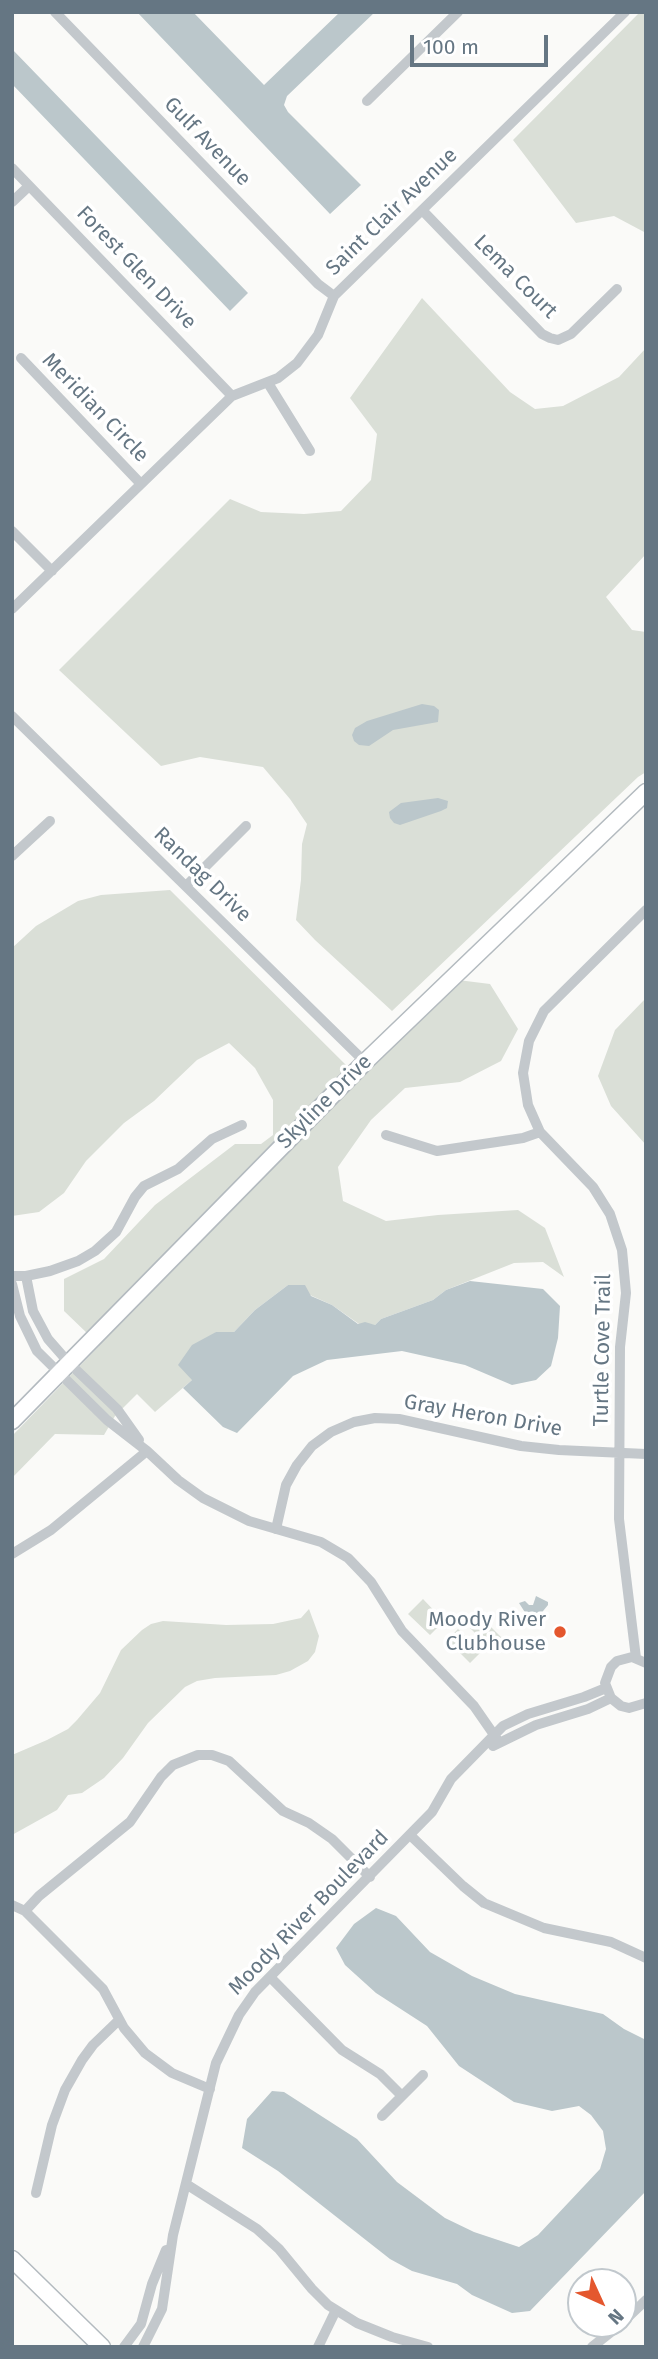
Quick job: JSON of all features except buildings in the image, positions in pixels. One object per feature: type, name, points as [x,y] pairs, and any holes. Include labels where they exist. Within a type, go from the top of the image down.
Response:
[{"type":"street","name":"Gulf Avenue","points":[[55,12],[318,284],[334,296]]},
{"type":"street","points":[[366,100],[458,12]]},
{"type":"street","name":"Saint Clair Avenue","points":[[12,610],[232,396],[268,383],[288,371],[311,346],[324,324],[334,296],[625,12]]},
{"type":"street","name":"Forest Glen Drive","points":[[12,168],[232,396]]},
{"type":"street","points":[[12,202],[29,186]]},
{"type":"street","name":"Lema Court","points":[[422,209],[542,334],[550,338],[558,340],[571,334],[617,289]]},
{"type":"street","name":"Meridian Circle","points":[[21,358],[141,484]]},
{"type":"street","points":[[268,383],[310,451]]},
{"type":"street","points":[[12,531],[52,571]]},
{"type":"street","name":"Randag Drive","points":[[12,716],[365,1062]]},
{"type":"street","name":"Skyline Drive","points":[[12,1421],[365,1062],[646,792]]},
{"type":"street","points":[[12,856],[50,821]]},
{"type":"street","points":[[186,886],[246,826]]},
{"type":"street","name":"Turtle Cove Trail","points":[[641,1660],[619,1519],[620,1347],[626,1293],[622,1250],[613,1222],[593,1187],[540,1132],[528,1105],[524,1083],[526,1051],[533,1030],[544,1011],[646,910]]},
{"type":"street","points":[[12,1276],[26,1276],[61,1268],[94,1251],[116,1233],[135,1197],[144,1186],[178,1169],[212,1139],[242,1125]]},
{"type":"street","points":[[386,1135],[438,1151],[523,1138],[540,1132]]},
{"type":"street","points":[[26,1276],[33,1311],[64,1368],[107,1420],[203,1498],[249,1521],[321,1542],[348,1558],[371,1582],[418,1651],[460,1691],[496,1739]]},
{"type":"street","points":[[12,1284],[23,1324],[37,1351],[64,1368]]},
{"type":"street","points":[[23,1324],[37,1319]]},
{"type":"street","name":"Gray Heron Drive","points":[[276,1529],[286,1485],[297,1465],[312,1446],[331,1432],[354,1422],[375,1418],[399,1419],[521,1446],[646,1454]]},
{"type":"street","points":[[12,1555],[51,1530],[147,1451]]},
{"type":"street","points":[[641,1660],[623,1658],[611,1667],[607,1675],[608,1693],[621,1706],[629,1708],[644,1704],[646,1718]]},
{"type":"street","name":"Moody River Boulevard","points":[[143,2347],[162,2309],[173,2235],[216,2063],[239,2015],[256,1992],[432,1812],[451,1779],[472,1757],[496,1739],[503,1726],[527,1714],[608,1693]]},
{"type":"street","points":[[25,1911],[39,1896],[130,1822],[161,1777],[173,1765],[198,1755],[212,1755],[229,1761],[242,1770],[283,1811],[332,1839],[370,1877]]},
{"type":"street","points":[[410,1835],[484,1903],[544,1928],[611,1942],[646,1958]]},
{"type":"street","points":[[12,1905],[25,1911],[103,1989],[130,2036],[154,2061],[172,2073],[210,2089]]},
{"type":"street","points":[[270,1978],[342,2050],[380,2074],[402,2096]]},
{"type":"street","points":[[36,2193],[52,2125],[65,2090],[93,2045],[120,2020]]},
{"type":"street","points":[[382,2116],[423,2075]]},
{"type":"street","points":[[186,2184],[257,2229],[279,2249],[312,2289],[336,2310],[357,2323],[428,2347]]},
{"type":"street","name":"Moody River Boulevard","points":[[124,2347],[141,2325],[152,2284],[173,2235]]},
{"type":"street","points":[[12,2259],[102,2347]]},
{"type":"street","points":[[152,2284],[165,2287]]},
{"type":"street","points":[[318,2347],[336,2310]]},
{"type":"shaded area","points":[[137,12],[193,12],[264,85],[340,12],[375,12],[287,96],[284,105],[361,185],[330,214]]},
{"type":"shaded area","points":[[640,12],[646,12],[646,233],[614,216],[576,223],[513,140]]},
{"type":"shaded area","points":[[12,49],[248,293],[230,311],[12,84]]},
{"type":"shaded area","points":[[422,298],[510,392],[535,409],[563,406],[619,377],[646,348],[646,554],[606,597],[632,630],[646,632],[646,772],[392,1011],[296,920],[302,844],[307,824],[263,767],[200,757],[161,766],[59,670],[230,499],[261,512],[304,514],[341,511],[371,480],[377,434],[350,398]]},
{"type":"shaded area","points":[[422,704],[434,706],[439,710],[438,722],[393,730],[369,746],[359,745],[354,741],[352,735],[355,728],[367,721]]},
{"type":"shaded area","points":[[438,798],[448,801],[447,808],[400,825],[390,818],[389,812],[401,803]]},
{"type":"shaded area","points":[[170,890],[350,1069],[89,1335],[64,1311],[64,1279],[104,1259],[155,1205],[235,1144],[261,1144],[273,1135],[273,1100],[255,1068],[229,1043],[197,1060],[154,1101],[124,1123],[86,1161],[64,1193],[39,1212],[12,1216],[12,948],[36,926],[78,901],[101,895]]},
{"type":"shaded area","points":[[458,980],[490,984],[518,1029],[501,1061],[460,1082],[405,1088],[371,1120],[338,1167],[343,1201],[386,1221],[518,1210],[545,1228],[564,1277],[543,1262],[514,1263],[446,1290],[433,1300],[381,1319],[375,1325],[359,1324],[332,1305],[288,1285],[255,1310],[234,1332],[216,1332],[192,1380],[155,1412],[137,1394],[115,1416],[104,1435],[55,1434],[12,1478],[12,1436],[99,1346],[96,1343]]},
{"type":"shaded area","points":[[646,998],[646,1145],[611,1106],[598,1076],[615,1030]]},
{"type":"shaded area","points":[[470,1281],[543,1289],[560,1306],[558,1338],[551,1366],[536,1380],[512,1385],[465,1365],[402,1351],[327,1360],[293,1376],[237,1433],[223,1427],[183,1388],[192,1380],[178,1365],[192,1345],[216,1332],[234,1332],[255,1310],[288,1285],[305,1285],[311,1296],[332,1305],[358,1324],[365,1322],[375,1325],[381,1319],[433,1300],[446,1290]]},
{"type":"shaded area","points":[[536,1596],[548,1602],[548,1605],[529,1628],[519,1621],[526,1614],[519,1603],[525,1601],[533,1605]]},
{"type":"shaded area","points":[[423,1599],[444,1621],[430,1635],[408,1614]]},
{"type":"shaded area","points":[[309,1609],[319,1636],[315,1652],[308,1661],[276,1675],[215,1678],[197,1681],[185,1687],[148,1723],[123,1758],[104,1778],[82,1793],[68,1795],[57,1810],[12,1835],[12,1755],[68,1729],[100,1693],[121,1650],[142,1630],[163,1621],[226,1625],[273,1624],[301,1618]]},
{"type":"shaded area","points":[[481,1617],[504,1640],[493,1651],[470,1628]]},
{"type":"shaded area","points":[[458,1629],[481,1652],[470,1663],[447,1640]]},
{"type":"shaded area","points":[[376,1908],[396,1916],[430,1952],[472,1976],[515,1994],[603,2014],[646,2040],[646,2191],[572,2268],[567,2268],[567,2273],[530,2311],[512,2313],[472,2295],[457,2284],[412,2271],[390,2259],[278,2171],[242,2148],[247,2119],[272,2091],[284,2092],[357,2139],[397,2182],[445,2218],[474,2232],[519,2247],[538,2235],[600,2169],[606,2149],[603,2131],[591,2115],[579,2106],[552,2111],[514,2102],[459,2066],[427,2026],[376,1993],[345,1965],[336,1948],[354,1924]]},
{"type":"place","name":"Moody River Clubhouse","points":[[560,1632]]}]
